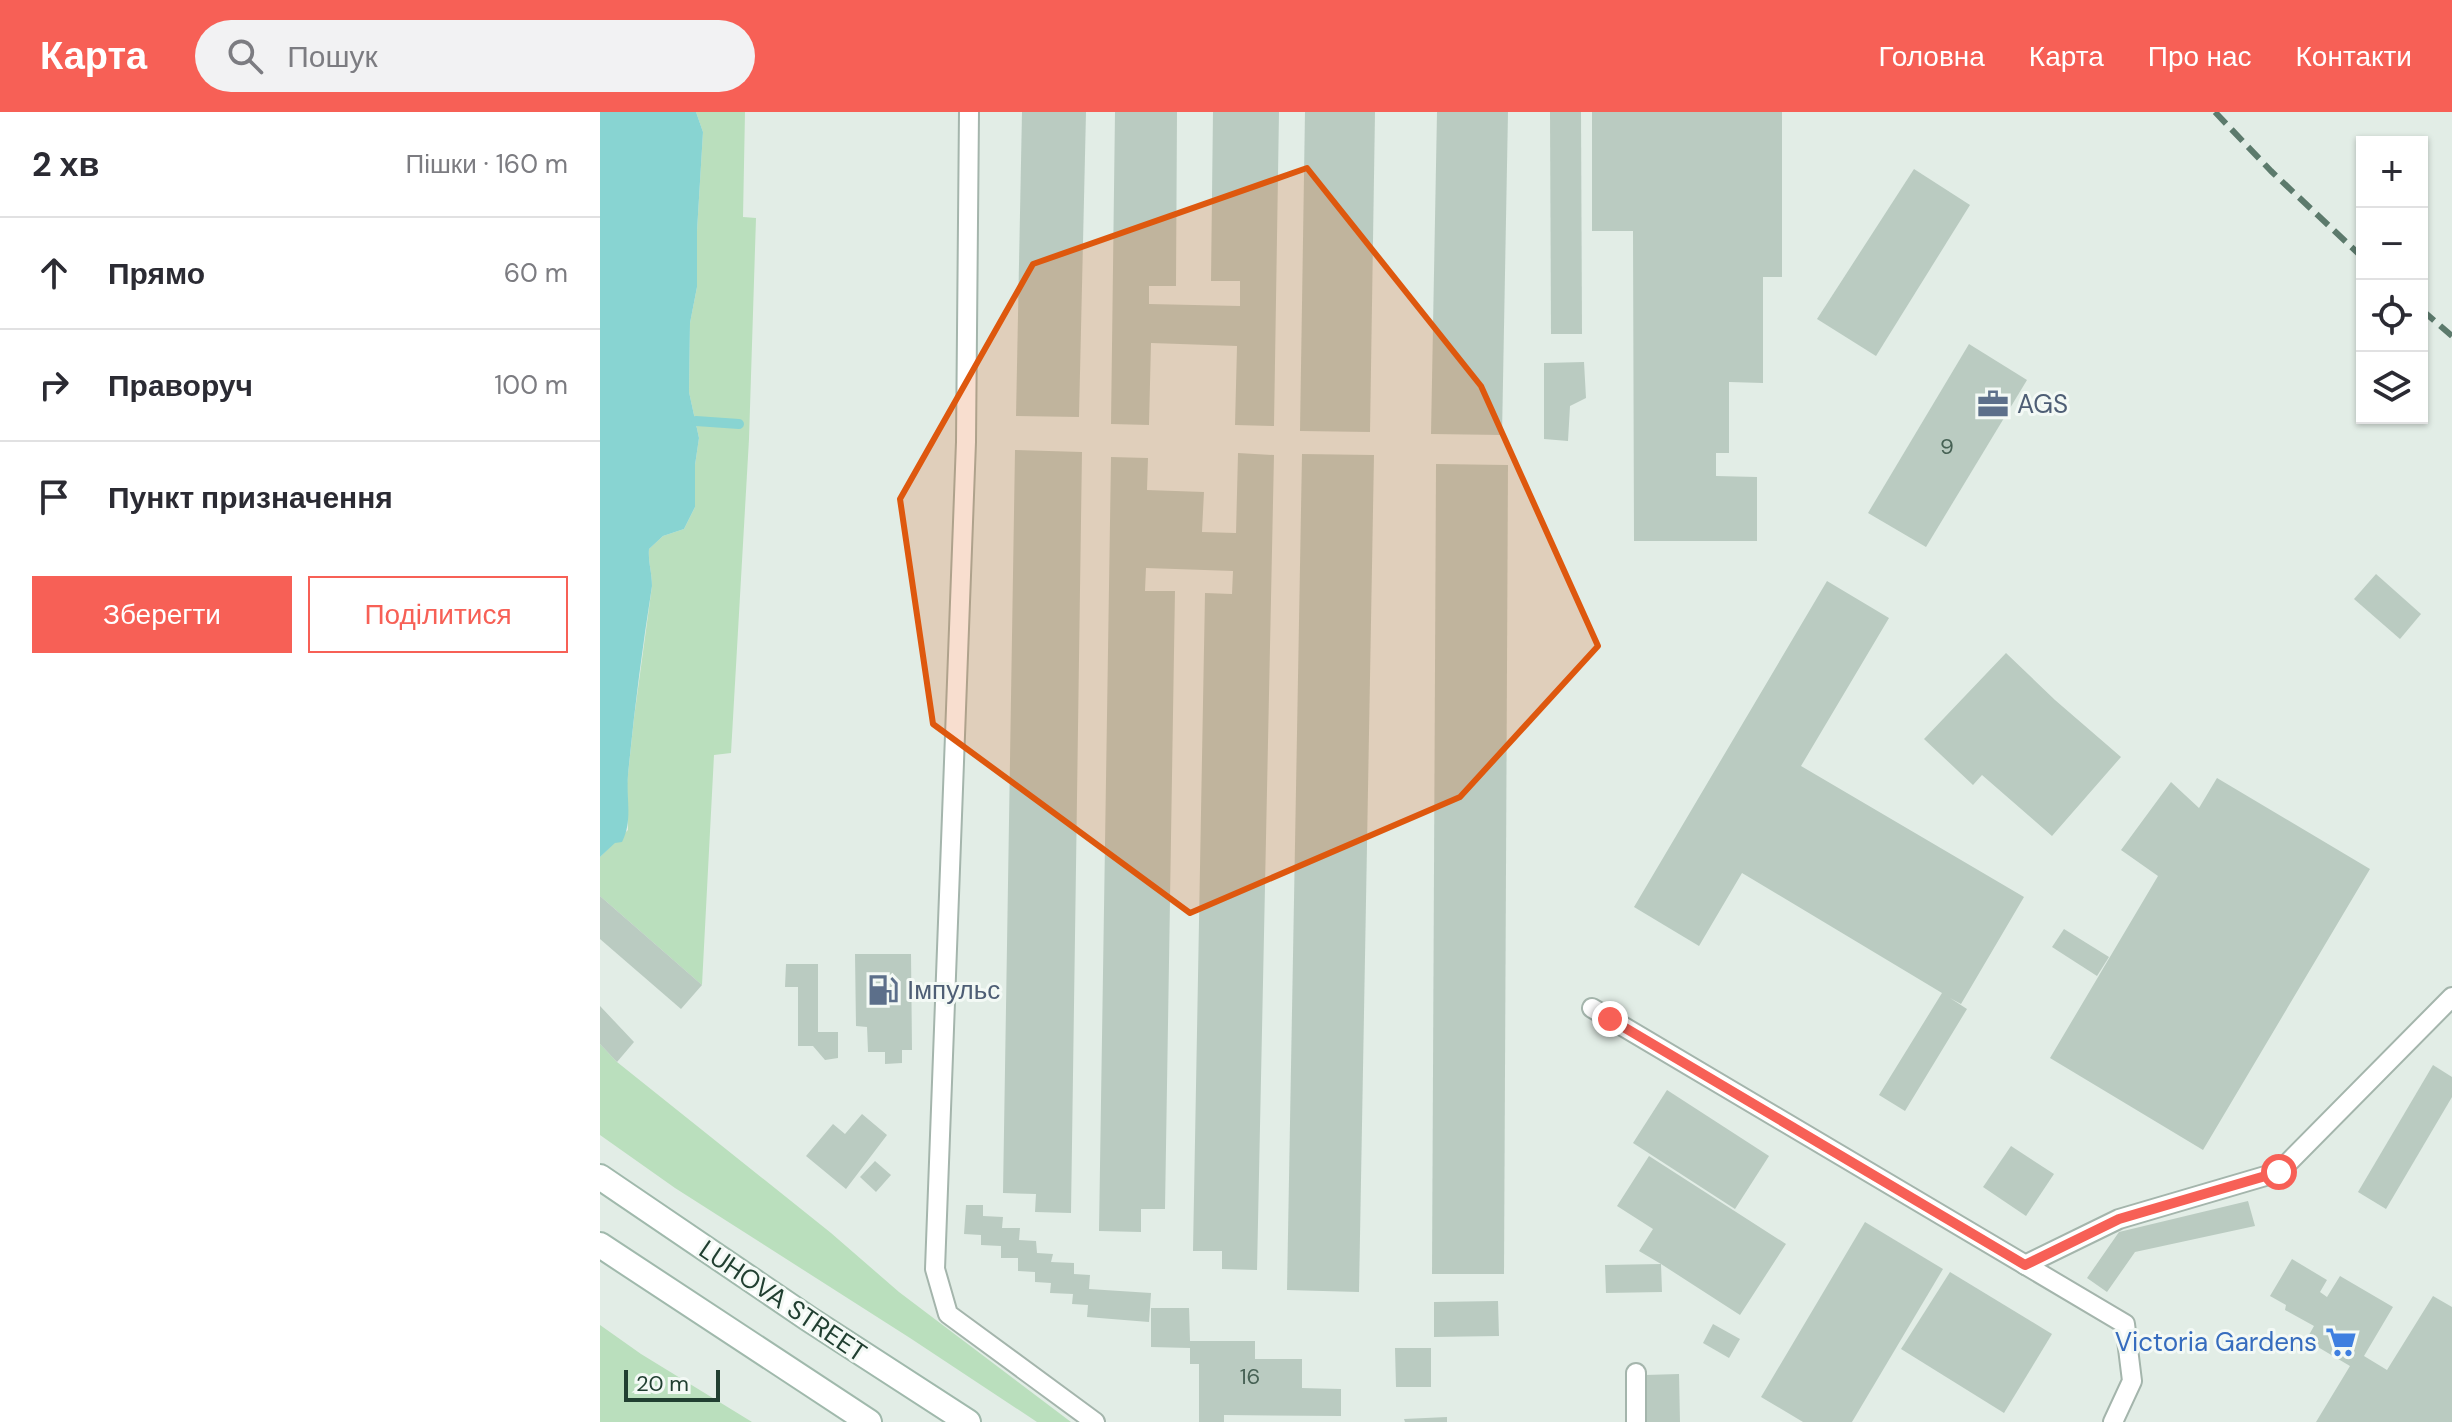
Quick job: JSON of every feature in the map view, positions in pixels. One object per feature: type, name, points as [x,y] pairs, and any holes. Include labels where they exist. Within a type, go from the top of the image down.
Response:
[{"type":"main road","name":"LUHOVA STREET","points":[[600,1177],[783,1302],[968,1422]]},
{"type":"main road","name":"LUHOVA STREET","points":[[600,1245],[869,1422]]},
{"type":"lane","points":[[969,112],[966,442],[935,1269],[948,1314],[1095,1422]]},
{"type":"lane","points":[[2025,1265],[2119,1219],[2279,1172],[2452,997]]},
{"type":"lane","points":[[1592,1008],[2125,1324],[2132,1381],[2113,1422]]},
{"type":"lane","points":[[1636,1373],[1636,1422]]},
{"type":"highlighted area","points":[[1307,168],[1481,386],[1598,646],[1460,797],[1190,913],[933,724],[900,499],[1033,264]]},
{"type":"green space","points":[[696,112],[745,112],[743,217],[756,218],[749,439],[731,753],[714,755],[702,985],[600,896],[600,857],[628,830],[627,784],[652,586],[649,549],[663,536],[684,529],[695,507],[695,465],[699,438],[689,392],[690,323],[697,287],[703,132]]},
{"type":"green space","points":[[600,1044],[617,1062],[831,1233],[899,1292],[1071,1422],[1037,1422],[675,1188],[600,1135]]},
{"type":"green space","points":[[600,1325],[641,1354],[752,1422],[600,1422]]},
{"type":"water","points":[[600,112],[696,112],[703,132],[697,287],[690,323],[689,392],[699,438],[695,465],[695,507],[684,529],[663,536],[649,549],[652,586],[630,751],[627,826],[622,842],[615,843],[600,857]]},
{"type":"building","points":[[1022,112],[1086,112],[1079,417],[1016,416]]},
{"type":"building","points":[[1115,112],[1177,112],[1176,286],[1149,286],[1149,304],[1240,306],[1240,281],[1211,281],[1213,112],[1279,112],[1274,426],[1235,425],[1237,346],[1151,343],[1149,425],[1111,424]]},
{"type":"building","points":[[1305,112],[1375,112],[1370,432],[1300,431]]},
{"type":"building","points":[[1437,112],[1508,112],[1502,435],[1431,434]]},
{"type":"building","points":[[1550,112],[1581,112],[1582,334],[1551,334]]},
{"type":"building","points":[[1592,112],[1782,112],[1782,277],[1763,277],[1763,383],[1729,382],[1729,453],[1716,453],[1716,476],[1757,477],[1757,541],[1634,541],[1633,231],[1592,231]]},
{"type":"building","points":[[1914,169],[1970,205],[1876,356],[1817,319]]},
{"type":"building","points":[[1969,344],[2027,380],[1926,547],[1868,513]]},
{"type":"building","points":[[1584,362],[1586,398],[1570,406],[1568,441],[1544,439],[1544,363]]},
{"type":"building","points":[[1015,450],[1082,452],[1071,1213],[1035,1212],[1036,1194],[1003,1193]]},
{"type":"building","points":[[1238,453],[1274,455],[1257,1270],[1222,1269],[1222,1251],[1193,1251],[1205,593],[1232,594],[1233,571],[1146,568],[1145,591],[1175,591],[1165,1209],[1141,1209],[1141,1232],[1099,1231],[1111,457],[1148,458],[1147,490],[1204,492],[1202,532],[1236,533]]},
{"type":"building","points":[[1302,454],[1374,455],[1359,1292],[1287,1290]]},
{"type":"building","points":[[1436,464],[1508,465],[1504,1274],[1432,1274]]},
{"type":"building","points":[[2376,574],[2421,614],[2400,639],[2354,599]]},
{"type":"building","points":[[1827,581],[1889,618],[1801,766],[2024,897],[1961,1004],[1950,998],[1967,1009],[1905,1111],[1879,1095],[1942,993],[1742,873],[1699,946],[1634,907]]},
{"type":"building","points":[[2006,653],[2121,757],[2052,836],[1982,775],[1973,785],[1924,739]]},
{"type":"building","points":[[2217,778],[2370,869],[2203,1150],[2050,1058],[2158,876],[2121,850],[2171,782],[2199,808]]},
{"type":"building","points":[[600,896],[702,985],[681,1009],[600,939]]},
{"type":"building","points":[[2064,929],[2109,957],[2097,976],[2052,947]]},
{"type":"building","name":"Імпульс","points":[[855,954],[911,954],[912,1050],[902,1050],[902,1063],[885,1064],[885,1052],[868,1052],[867,1027],[856,1026]]},
{"type":"building","points":[[786,964],[818,964],[818,1032],[838,1032],[838,1058],[825,1060],[813,1046],[798,1046],[798,987],[785,987]]},
{"type":"building","points":[[600,1006],[634,1042],[617,1062],[600,1044]]},
{"type":"building","points":[[2433,1065],[2452,1077],[2452,1097],[2386,1209],[2358,1192]]},
{"type":"building","points":[[1667,1090],[1769,1156],[1735,1209],[1633,1143]]},
{"type":"building","points":[[862,1114],[887,1135],[846,1189],[806,1156],[833,1124],[845,1134]]},
{"type":"building","points":[[2011,1146],[2054,1174],[2026,1216],[1983,1187]]},
{"type":"building","points":[[1649,1156],[1786,1244],[1740,1315],[1639,1251],[1653,1229],[1617,1206]]},
{"type":"building","points":[[875,1161],[891,1175],[876,1192],[860,1177]]},
{"type":"building","points":[[2248,1201],[2255,1226],[2135,1252],[2107,1292],[2087,1278],[2119,1232]]},
{"type":"building","points":[[966,1205],[983,1205],[983,1216],[1003,1217],[1002,1228],[1020,1228],[1019,1240],[1036,1241],[1037,1253],[1053,1254],[1051,1262],[1074,1263],[1074,1274],[1090,1275],[1089,1289],[1151,1293],[1149,1322],[1087,1317],[1088,1305],[1072,1304],[1073,1294],[1050,1293],[1051,1283],[1035,1282],[1035,1272],[1018,1271],[1018,1258],[1001,1258],[1001,1246],[981,1245],[981,1235],[964,1234]]},
{"type":"building","points":[[1865,1222],[1943,1269],[1852,1422],[1803,1422],[1761,1397]]},
{"type":"building","name":"Victoria Gardens","points":[[2292,1259],[2327,1280],[2320,1292],[2327,1297],[2340,1276],[2393,1307],[2364,1356],[2387,1370],[2433,1296],[2452,1307],[2452,1422],[2316,1422],[2350,1366],[2306,1340],[2314,1326],[2285,1310],[2286,1305],[2270,1296]]},
{"type":"building","points":[[1661,1264],[1662,1292],[1606,1293],[1605,1265]]},
{"type":"building","points":[[1950,1272],[2052,1334],[2004,1413],[1901,1349]]},
{"type":"building","points":[[1498,1301],[1499,1336],[1434,1337],[1434,1302]]},
{"type":"building","points":[[1151,1308],[1189,1308],[1190,1341],[1255,1341],[1255,1359],[1302,1359],[1302,1388],[1341,1389],[1341,1416],[1224,1415],[1224,1422],[1199,1422],[1199,1364],[1190,1364],[1190,1348],[1151,1347]]},
{"type":"building","points":[[1713,1324],[1740,1339],[1729,1358],[1703,1343]]},
{"type":"building","points":[[1395,1348],[1431,1348],[1431,1387],[1396,1387]]},
{"type":"building","points":[[1679,1374],[1680,1422],[1647,1422],[1645,1375]]},
{"type":"building","points":[[1447,1417],[1447,1422],[1405,1422],[1404,1419]]},
{"type":"waterway","points":[[696,421],[739,424]]},
{"type":"railway","points":[[2215,112],[2271,171],[2356,251]]},
{"type":"railway","points":[[2428,315],[2452,336]]},
{"type":"place","name":"AGS","points":[[1993,404]]},
{"type":"place","name":"Імпульс","points":[[883,990]]},
{"type":"place","name":"Victoria Gardens","points":[[2341,1342]]},
{"type":"route","points":[[1610,1019],[2025,1265],[2119,1219],[2279,1172]]}]
